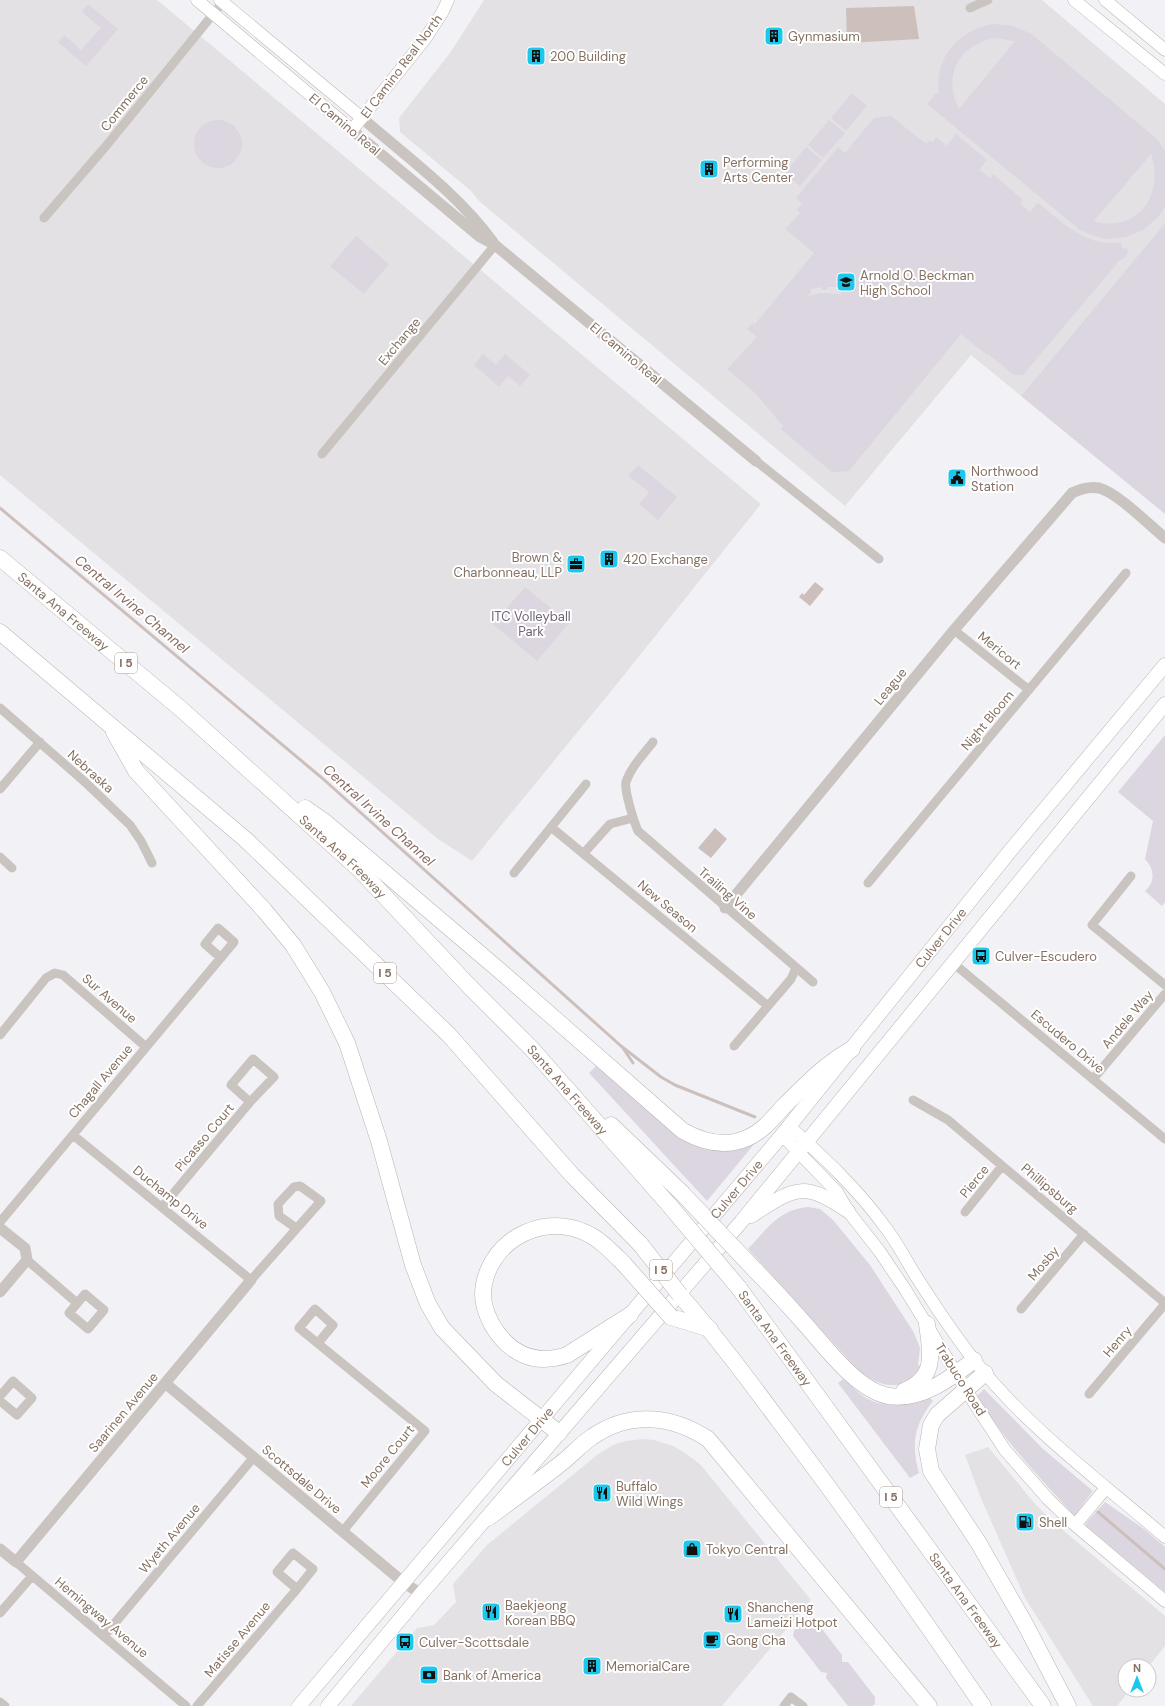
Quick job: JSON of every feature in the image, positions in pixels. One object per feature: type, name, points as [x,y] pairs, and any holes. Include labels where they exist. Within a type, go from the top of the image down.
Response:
[{"type":"highway","name":"Santa Ana Freeway","points":[[0,558],[181,709],[360,869],[470,987],[532,1049],[670,1206],[739,1288],[1043,1706]]},
{"type":"highway","name":"I 5","points":[[0,632],[245,838],[449,1035],[572,1175],[641,1245],[809,1460],[908,1597],[983,1706]]},
{"type":"highway","points":[[108,722],[136,771],[264,910],[293,945],[309,968],[347,1043],[379,1141],[413,1265],[428,1304],[442,1328],[496,1384],[542,1418],[559,1433]]},
{"type":"highway","points":[[250,771],[325,822],[499,970],[677,1126],[694,1137],[715,1144],[747,1138],[759,1131],[812,1078],[833,1060],[852,1049]]},
{"type":"highway","points":[[532,1049],[682,1193],[852,1374],[874,1391],[889,1396],[914,1395],[956,1374],[974,1360]]},
{"type":"highway","points":[[630,1316],[567,1355],[556,1358],[540,1359],[520,1354],[506,1344],[487,1316],[483,1295],[487,1272],[494,1258],[504,1246],[517,1237],[536,1228],[554,1226],[570,1227],[585,1232],[605,1247],[624,1264],[672,1317],[705,1326]]},
{"type":"highway","points":[[889,1396],[916,1386],[924,1377],[929,1368],[931,1357],[927,1324]]},
{"type":"highway","points":[[985,1373],[937,1415],[931,1425],[927,1449],[931,1471],[978,1542],[1024,1622],[1068,1706]]},
{"type":"highway","points":[[488,1518],[560,1465],[591,1438],[611,1426],[626,1421],[645,1419],[672,1422],[694,1429],[708,1439],[929,1706]]},
{"type":"main road","name":"El Camino Real","points":[[197,0],[352,130]]},
{"type":"main road","name":"El Camino Real North","points":[[352,130],[425,39],[442,14],[448,0]]},
{"type":"main road","points":[[1074,0],[1165,74]]},
{"type":"main road","points":[[1105,0],[1165,50]]},
{"type":"main road","name":"El Camino Real","points":[[222,1],[362,118]]},
{"type":"main road","name":"Culver Drive","points":[[300,1705],[786,1130],[1010,851],[1165,665]]},
{"type":"main road","name":"Culver Drive","points":[[328,1706],[421,1594],[488,1518],[559,1433],[741,1222],[1165,704]]},
{"type":"main road","name":"Trabuco Road","points":[[786,1130],[803,1147],[844,1178],[886,1228],[931,1299],[974,1360],[1018,1410],[1049,1439],[1165,1537]]},
{"type":"main road","name":"Trabuco Road","points":[[803,1147],[837,1192],[848,1211],[880,1252],[927,1324],[956,1374],[1005,1450],[1048,1499],[1075,1525],[1165,1601]]},
{"type":"main road","points":[[741,1222],[783,1196],[797,1191],[806,1191],[819,1194],[848,1211]]},
{"type":"main road","points":[[1075,1525],[1106,1488]]},
{"type":"street","points":[[972,0],[970,8],[988,0]]},
{"type":"street","name":"Commerce","points":[[44,218],[106,146],[214,14],[222,1]]},
{"type":"street","name":"El Camino Real","points":[[362,118],[447,192],[484,229],[495,245]]},
{"type":"street","name":"El Camino Real","points":[[352,130],[480,237],[495,245],[756,461]]},
{"type":"street","name":"Exchange","points":[[322,454],[495,245]]},
{"type":"street","points":[[756,461],[879,559]]},
{"type":"street","name":"League","points":[[725,908],[954,630],[1072,493],[1083,488],[1099,488],[1116,497],[1165,538]]},
{"type":"street","name":"Night Bloom","points":[[868,884],[1126,573]]},
{"type":"street","name":"Mericort","points":[[954,630],[1029,690]]},
{"type":"street","name":"Nebraska","points":[[0,708],[113,807],[130,825],[142,841],[152,863]]},
{"type":"street","points":[[0,789],[40,742]]},
{"type":"street","name":"Trailing Vine","points":[[652,742],[631,771],[626,784],[632,818],[638,831],[725,908],[813,982]]},
{"type":"street","points":[[514,873],[586,784]]},
{"type":"street","points":[[584,853],[610,824],[632,818]]},
{"type":"street","name":"New Season","points":[[551,827],[768,1006]]},
{"type":"street","points":[[0,858],[12,868]]},
{"type":"street","points":[[1130,876],[1092,924],[1165,986]]},
{"type":"street","name":"Chagall Avenue","points":[[0,1222],[221,958]]},
{"type":"street","name":"Escudero Drive","points":[[953,963],[1165,1139]]},
{"type":"street","points":[[734,1046],[791,979],[796,968]]},
{"type":"street","name":"Sur Avenue","points":[[0,1035],[46,978],[55,973],[63,975],[146,1047]]},
{"type":"street","name":"Andele Way","points":[[1094,1079],[1165,994]]},
{"type":"street","name":"Picasso Court","points":[[162,1207],[250,1102],[274,1077],[253,1059],[230,1085],[250,1102]]},
{"type":"street","name":"Phillipsburg","points":[[913,1100],[948,1120],[1165,1304]]},
{"type":"street","name":"Duchamp Drive","points":[[73,1135],[252,1280]]},
{"type":"street","name":"Pierce","points":[[965,1212],[1002,1166]]},
{"type":"street","points":[[252,1280],[321,1201],[300,1186],[294,1187],[278,1204],[279,1216],[296,1228]]},
{"type":"street","points":[[0,1228],[25,1248],[26,1260],[0,1292]]},
{"type":"street","name":"Mosby","points":[[1021,1309],[1084,1234]]},
{"type":"street","points":[[26,1260],[77,1303]]},
{"type":"street","name":"Saarinen Avenue","points":[[16,1562],[252,1280]]},
{"type":"street","name":"Henry","points":[[1089,1394],[1165,1304]]},
{"type":"street","name":"Moore Court","points":[[318,1343],[425,1431],[343,1531]]},
{"type":"street","name":"Scottsdale Drive","points":[[165,1383],[403,1582],[421,1594]]},
{"type":"street","name":"Wyeth Avenue","points":[[104,1636],[254,1457]]},
{"type":"street","name":"Hemingway Avenue","points":[[0,1549],[186,1706]]},
{"type":"street","points":[[0,1613],[32,1576]]},
{"type":"street","name":"Matisse Avenue","points":[[197,1706],[297,1589]]},
{"type":"street","points":[[784,1706],[791,1697],[803,1706]]},
{"type":"street","points":[[0,1702],[5,1706]]},
{"type":"shaded area","points":[[0,0],[157,0],[761,504],[612,690],[472,861],[438,839],[0,475]]},
{"type":"shaded area","name":"Arnold O. Beckman High School","points":[[484,0],[1042,0],[1165,104],[1165,223],[1021,396],[971,355],[845,506],[479,201],[471,191],[400,132],[399,118],[450,53]]},
{"type":"shaded area","points":[[914,6],[919,39],[847,43],[846,8]]},
{"type":"shaded area","points":[[815,582],[824,589],[810,606],[799,597],[802,593],[804,595]]},
{"type":"shaded area","points":[[715,828],[727,839],[711,858],[698,848]]},
{"type":"shaded area","points":[[643,1439],[654,1440],[673,1446],[700,1464],[811,1600],[722,1706],[351,1706],[417,1628],[434,1625],[456,1602],[453,1584],[487,1545],[597,1455],[613,1445],[625,1441]]},
{"type":"shaded area","points":[[988,1447],[1036,1505],[1057,1525],[1165,1616],[1165,1646],[1155,1658],[1117,1658],[1117,1698],[1124,1698],[1117,1706],[1093,1706],[1025,1598],[980,1496],[965,1455]]},
{"type":"green space","points":[[88,4],[118,29],[86,66],[58,42],[64,35],[81,50],[101,28],[82,12]]},
{"type":"green space","points":[[993,24],[1012,26],[1030,33],[1157,139],[1165,151],[1165,206],[1158,217],[1143,230],[1126,237],[1107,239],[1080,230],[927,104],[936,93],[939,94],[938,81],[940,69],[951,48],[959,39],[980,27]],"holes":[[[994,38],[1015,41],[959,109],[954,97],[952,85],[953,74],[957,64],[971,47]],[[1151,154],[1154,169],[1154,184],[1150,197],[1144,208],[1135,216],[1123,222],[1109,224],[1094,221]]]},
{"type":"green space","points":[[852,93],[867,106],[846,131],[831,118]]},
{"type":"green space","points":[[891,116],[926,144],[929,140],[933,142],[936,137],[947,146],[956,134],[987,160],[979,170],[990,178],[993,174],[1023,200],[1020,204],[1030,212],[1038,203],[1066,226],[1086,238],[1109,243],[1121,242],[1122,248],[1128,249],[1128,251],[1126,256],[1119,261],[1023,375],[1014,375],[961,334],[849,471],[832,472],[781,429],[783,426],[755,393],[727,369],[757,337],[747,329],[752,323],[754,325],[814,253],[785,229],[800,213],[797,210],[802,203],[796,198],[838,147],[845,153],[874,118]],"holes":[[[822,287],[822,290],[827,290],[827,287],[838,287],[838,291],[841,292],[841,294],[821,293],[809,296],[811,289]]]},
{"type":"green space","points":[[213,120],[223,120],[235,127],[242,139],[242,149],[235,161],[223,168],[213,168],[205,164],[198,157],[194,149],[194,139],[198,131],[205,124]]},
{"type":"green space","points":[[829,120],[845,133],[823,158],[808,145]]},
{"type":"green space","points":[[806,147],[822,160],[800,186],[785,173]]},
{"type":"green space","points":[[1165,223],[1165,514],[1021,396]]},
{"type":"green space","points":[[356,236],[389,264],[364,294],[330,266]]},
{"type":"green space","points":[[483,354],[496,365],[505,354],[530,375],[520,386],[508,376],[499,387],[474,365]]},
{"type":"green space","points":[[638,465],[677,497],[658,520],[639,504],[649,492],[628,476]]},
{"type":"green space","name":"ITC Volleyball Park","points":[[525,587],[569,623],[537,661],[493,624]]},
{"type":"green space","points":[[1165,735],[1165,902],[1162,906],[1145,891],[1151,884],[1152,880],[1151,867],[1145,859],[1153,821],[1118,792]]},
{"type":"green space","points":[[598,1064],[673,1130],[756,1142],[707,1201],[589,1073]]},
{"type":"green space","points":[[808,1207],[820,1209],[833,1220],[870,1265],[913,1331],[920,1348],[918,1365],[921,1366],[915,1375],[908,1381],[892,1385],[883,1384],[866,1376],[858,1370],[748,1249],[774,1221],[781,1216],[798,1209]]},
{"type":"green space","points":[[843,1379],[863,1396],[879,1403],[904,1404],[930,1398],[933,1401],[922,1418],[916,1435],[915,1453],[919,1473],[910,1478],[838,1383]]},
{"type":"green space","points":[[984,1389],[1043,1449],[1093,1491],[1075,1515],[1034,1472],[998,1428],[977,1396]]},
{"type":"green space","points":[[1105,1502],[1144,1529],[1165,1547],[1165,1592],[1086,1526],[1086,1523]]},
{"type":"green space","points":[[809,1619],[815,1620],[842,1655],[842,1662],[848,1662],[875,1697],[875,1704],[872,1706],[848,1706],[826,1678],[827,1673],[821,1672],[793,1636],[794,1630]]},
{"type":"waterway","name":"Central Irvine Channel","points":[[0,508],[322,778],[621,1046],[661,1077],[675,1085],[755,1117]]},
{"type":"waterway","name":"Central Irvine Channel","points":[[623,1048],[633,1063]]},
{"type":"waterway","name":"Central Irvine Channel","points":[[1098,1512],[1165,1569]]},
{"type":"place","name":"Gynmasium","points":[[774,36]]},
{"type":"place","name":"200 Building","points":[[536,56]]},
{"type":"place","name":"Performing Arts Center","points":[[709,169]]},
{"type":"place","name":"Arnold O. Beckman High School","points":[[846,282]]},
{"type":"place","name":"Northwood Station","points":[[957,478]]},
{"type":"place","name":"420 Exchange","points":[[609,559]]},
{"type":"place","name":"Brown & Charbonneau, LLP","points":[[576,564]]},
{"type":"place","name":"Culver-Escudero","points":[[981,956]]},
{"type":"place","name":"Buffalo Wild Wings","points":[[602,1493]]},
{"type":"place","name":"Shell","points":[[1025,1522]]},
{"type":"place","name":"Tokyo Central","points":[[692,1549]]},
{"type":"place","name":"Baekjeong Korean BBQ","points":[[491,1612]]},
{"type":"place","name":"Shancheng Lameizi Hotpot","points":[[733,1614]]},
{"type":"place","name":"Gong Cha","points":[[712,1640]]},
{"type":"place","name":"Culver-Scottsdale","points":[[405,1642]]},
{"type":"place","name":"MemorialCare","points":[[592,1666]]},
{"type":"place","name":"Bank of America","points":[[429,1675]]}]
